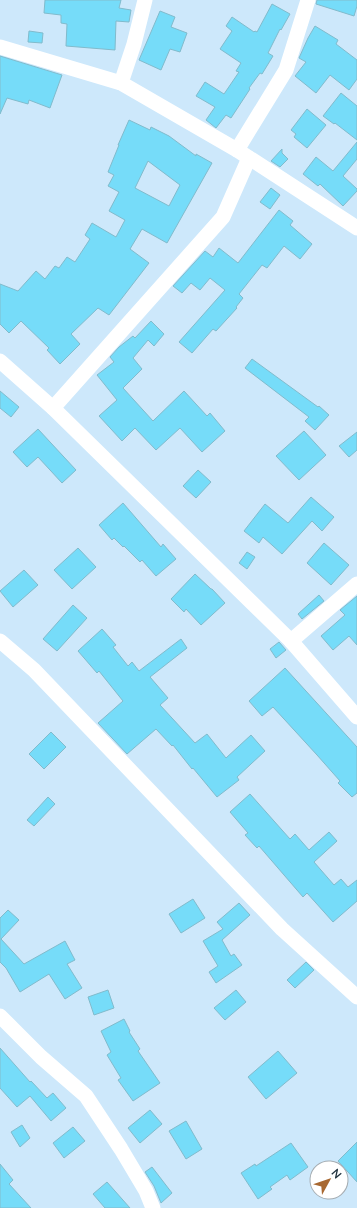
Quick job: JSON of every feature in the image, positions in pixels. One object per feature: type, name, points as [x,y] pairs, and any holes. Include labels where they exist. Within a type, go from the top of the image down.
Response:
[{"type":"street","points":[[121,83],[134,44],[145,0]]},
{"type":"street","points":[[53,408],[223,217],[243,154],[286,70],[308,0]]},
{"type":"street","points":[[0,47],[121,83],[243,154],[355,224]]},
{"type":"street","points":[[0,361],[53,408],[291,640],[357,717]]},
{"type":"street","points":[[291,640],[357,584]]},
{"type":"street","points":[[0,642],[34,670],[282,929],[357,997]]},
{"type":"street","points":[[0,1016],[41,1057],[86,1096],[146,1191],[153,1208]]},
{"type":"building","points":[[45,0],[121,0],[119,8],[131,10],[129,22],[116,21],[115,50],[66,46],[67,24],[61,23],[61,15],[44,13]]},
{"type":"building","points":[[317,0],[357,0],[357,6],[354,16],[316,4]]},
{"type":"building","points":[[272,4],[290,14],[281,30],[280,29],[268,53],[273,56],[262,74],[260,73],[249,88],[250,89],[231,118],[226,115],[216,128],[206,120],[215,107],[196,96],[205,82],[224,94],[239,72],[236,71],[241,63],[220,49],[232,31],[226,26],[232,17],[254,32],[257,32]]},
{"type":"building","points":[[160,11],[175,17],[171,27],[187,33],[180,52],[170,49],[161,70],[139,60]]},
{"type":"building","points":[[315,26],[338,40],[336,44],[357,60],[357,79],[349,90],[330,75],[316,93],[295,76],[306,62],[299,58]]},
{"type":"building","points":[[29,31],[43,33],[42,43],[28,42]]},
{"type":"building","points":[[0,56],[62,75],[50,108],[29,100],[28,104],[7,98],[0,114]]},
{"type":"building","points":[[341,93],[357,106],[357,140],[335,123],[334,124],[323,116]]},
{"type":"building","points":[[307,109],[326,125],[307,148],[294,137],[296,134],[291,130]]},
{"type":"building","points":[[129,120],[150,130],[151,127],[169,136],[196,156],[196,154],[212,163],[167,243],[142,229],[130,249],[149,263],[109,315],[98,308],[71,334],[80,344],[60,364],[47,350],[49,348],[21,321],[9,333],[0,324],[0,284],[18,291],[36,271],[45,279],[55,266],[59,268],[67,257],[75,262],[90,239],[85,235],[92,223],[116,237],[125,220],[109,211],[119,192],[108,186],[114,175],[108,172]],"holes":[[[148,161],[180,185],[169,206],[135,188]]]},
{"type":"building","points":[[357,142],[357,159],[343,176],[357,189],[357,191],[343,206],[320,184],[318,186],[303,174],[316,157],[333,171]]},
{"type":"building","points":[[282,149],[282,153],[288,159],[280,167],[271,161]]},
{"type":"building","points":[[271,188],[280,195],[270,209],[260,202]]},
{"type":"building","points":[[279,210],[293,221],[290,225],[312,244],[300,259],[284,246],[267,268],[262,265],[239,294],[243,298],[236,307],[237,308],[216,331],[213,329],[192,353],[179,342],[225,290],[210,278],[200,290],[191,283],[182,293],[173,286],[205,251],[213,257],[219,248],[238,263]]},
{"type":"building","points":[[151,321],[164,334],[154,346],[148,340],[133,358],[142,369],[123,388],[153,421],[184,391],[207,416],[210,413],[225,431],[202,452],[180,428],[156,450],[135,428],[122,441],[99,416],[117,400],[97,375],[114,362],[110,357],[119,347],[133,336],[135,338]]},
{"type":"building","points":[[252,359],[318,407],[319,406],[329,415],[315,430],[305,421],[309,417],[245,368]]},
{"type":"building","points":[[0,391],[19,407],[11,417],[0,408]]},
{"type":"building","points":[[38,429],[76,470],[62,483],[38,457],[27,467],[13,452]]},
{"type":"building","points":[[304,431],[326,455],[299,480],[276,456]]},
{"type":"building","points":[[357,432],[357,450],[349,457],[339,446]]},
{"type":"building","points":[[198,470],[211,482],[196,498],[183,486]]},
{"type":"building","points":[[311,497],[334,517],[322,531],[312,521],[282,554],[263,537],[259,543],[244,531],[265,504],[288,523]]},
{"type":"building","points":[[123,503],[161,547],[163,544],[176,559],[156,576],[142,560],[140,562],[114,538],[112,540],[99,525]]},
{"type":"building","points":[[324,543],[349,565],[331,585],[307,563]]},
{"type":"building","points":[[78,548],[96,567],[72,589],[54,570]]},
{"type":"building","points":[[247,552],[255,557],[247,569],[239,563]]},
{"type":"building","points":[[24,570],[38,585],[13,607],[0,591]]},
{"type":"building","points":[[195,574],[225,603],[201,625],[186,609],[184,612],[171,599]]},
{"type":"building","points":[[319,595],[324,601],[302,619],[298,614]]},
{"type":"building","points":[[357,596],[357,645],[349,636],[333,650],[321,636],[345,615],[340,610]]},
{"type":"building","points":[[73,605],[87,618],[57,651],[43,639]]},
{"type":"building","points":[[102,629],[116,645],[113,647],[128,666],[132,662],[139,671],[181,639],[187,648],[150,677],[168,698],[160,705],[195,743],[207,734],[226,758],[251,735],[265,751],[237,777],[239,780],[217,797],[173,745],[172,746],[156,729],[127,754],[98,723],[123,701],[99,671],[97,673],[78,651]]},
{"type":"building","points":[[279,642],[286,650],[276,658],[270,649]]},
{"type":"building","points":[[285,668],[357,747],[357,793],[352,797],[338,783],[340,781],[273,707],[262,716],[249,701]]},
{"type":"building","points":[[51,732],[66,747],[44,769],[29,754]]},
{"type":"building","points":[[250,794],[290,839],[295,834],[309,850],[329,832],[337,841],[314,862],[334,885],[341,879],[348,887],[357,880],[357,901],[333,922],[307,893],[303,897],[259,846],[257,848],[245,835],[248,833],[230,812]]},
{"type":"building","points":[[48,797],[55,804],[34,826],[27,820]]},
{"type":"building","points":[[193,899],[205,918],[181,933],[169,914]]},
{"type":"building","points":[[239,903],[250,915],[222,940],[231,956],[234,954],[242,965],[216,983],[209,972],[218,966],[203,941],[223,929],[217,922]]},
{"type":"building","points":[[8,910],[19,920],[1,939],[24,964],[65,941],[75,960],[67,964],[82,988],[65,999],[49,974],[20,992],[6,968],[0,962],[0,918]]},
{"type":"building","points":[[306,962],[314,970],[295,988],[287,980]]},
{"type":"building","points":[[108,990],[114,1008],[94,1015],[88,997]]},
{"type":"building","points":[[236,990],[246,1002],[225,1020],[214,1008]]},
{"type":"building","points":[[124,1019],[130,1031],[129,1032],[140,1049],[138,1051],[160,1083],[133,1101],[118,1080],[121,1078],[107,1055],[111,1052],[101,1031]]},
{"type":"building","points":[[0,1048],[30,1082],[31,1081],[47,1098],[53,1093],[66,1108],[51,1121],[30,1096],[17,1107],[0,1088]]},
{"type":"building","points":[[278,1051],[297,1073],[266,1099],[248,1077]]},
{"type":"building","points":[[150,1110],[162,1124],[140,1143],[128,1128]]},
{"type":"building","points":[[186,1121],[202,1149],[186,1159],[169,1131]]},
{"type":"building","points":[[22,1125],[30,1138],[20,1147],[11,1132]]},
{"type":"building","points":[[73,1127],[85,1141],[64,1158],[53,1143]]},
{"type":"building","points":[[357,1142],[357,1182],[349,1173],[349,1160],[339,1160]]},
{"type":"building","points":[[291,1143],[308,1167],[290,1180],[287,1175],[270,1187],[272,1189],[258,1199],[241,1173],[255,1164],[256,1166]]},
{"type":"building","points":[[0,1164],[13,1180],[9,1184],[31,1208],[0,1208]]},
{"type":"building","points":[[152,1167],[172,1193],[161,1203],[154,1186],[145,1172]]},
{"type":"building","points":[[107,1182],[130,1208],[105,1208],[93,1194]]}]
